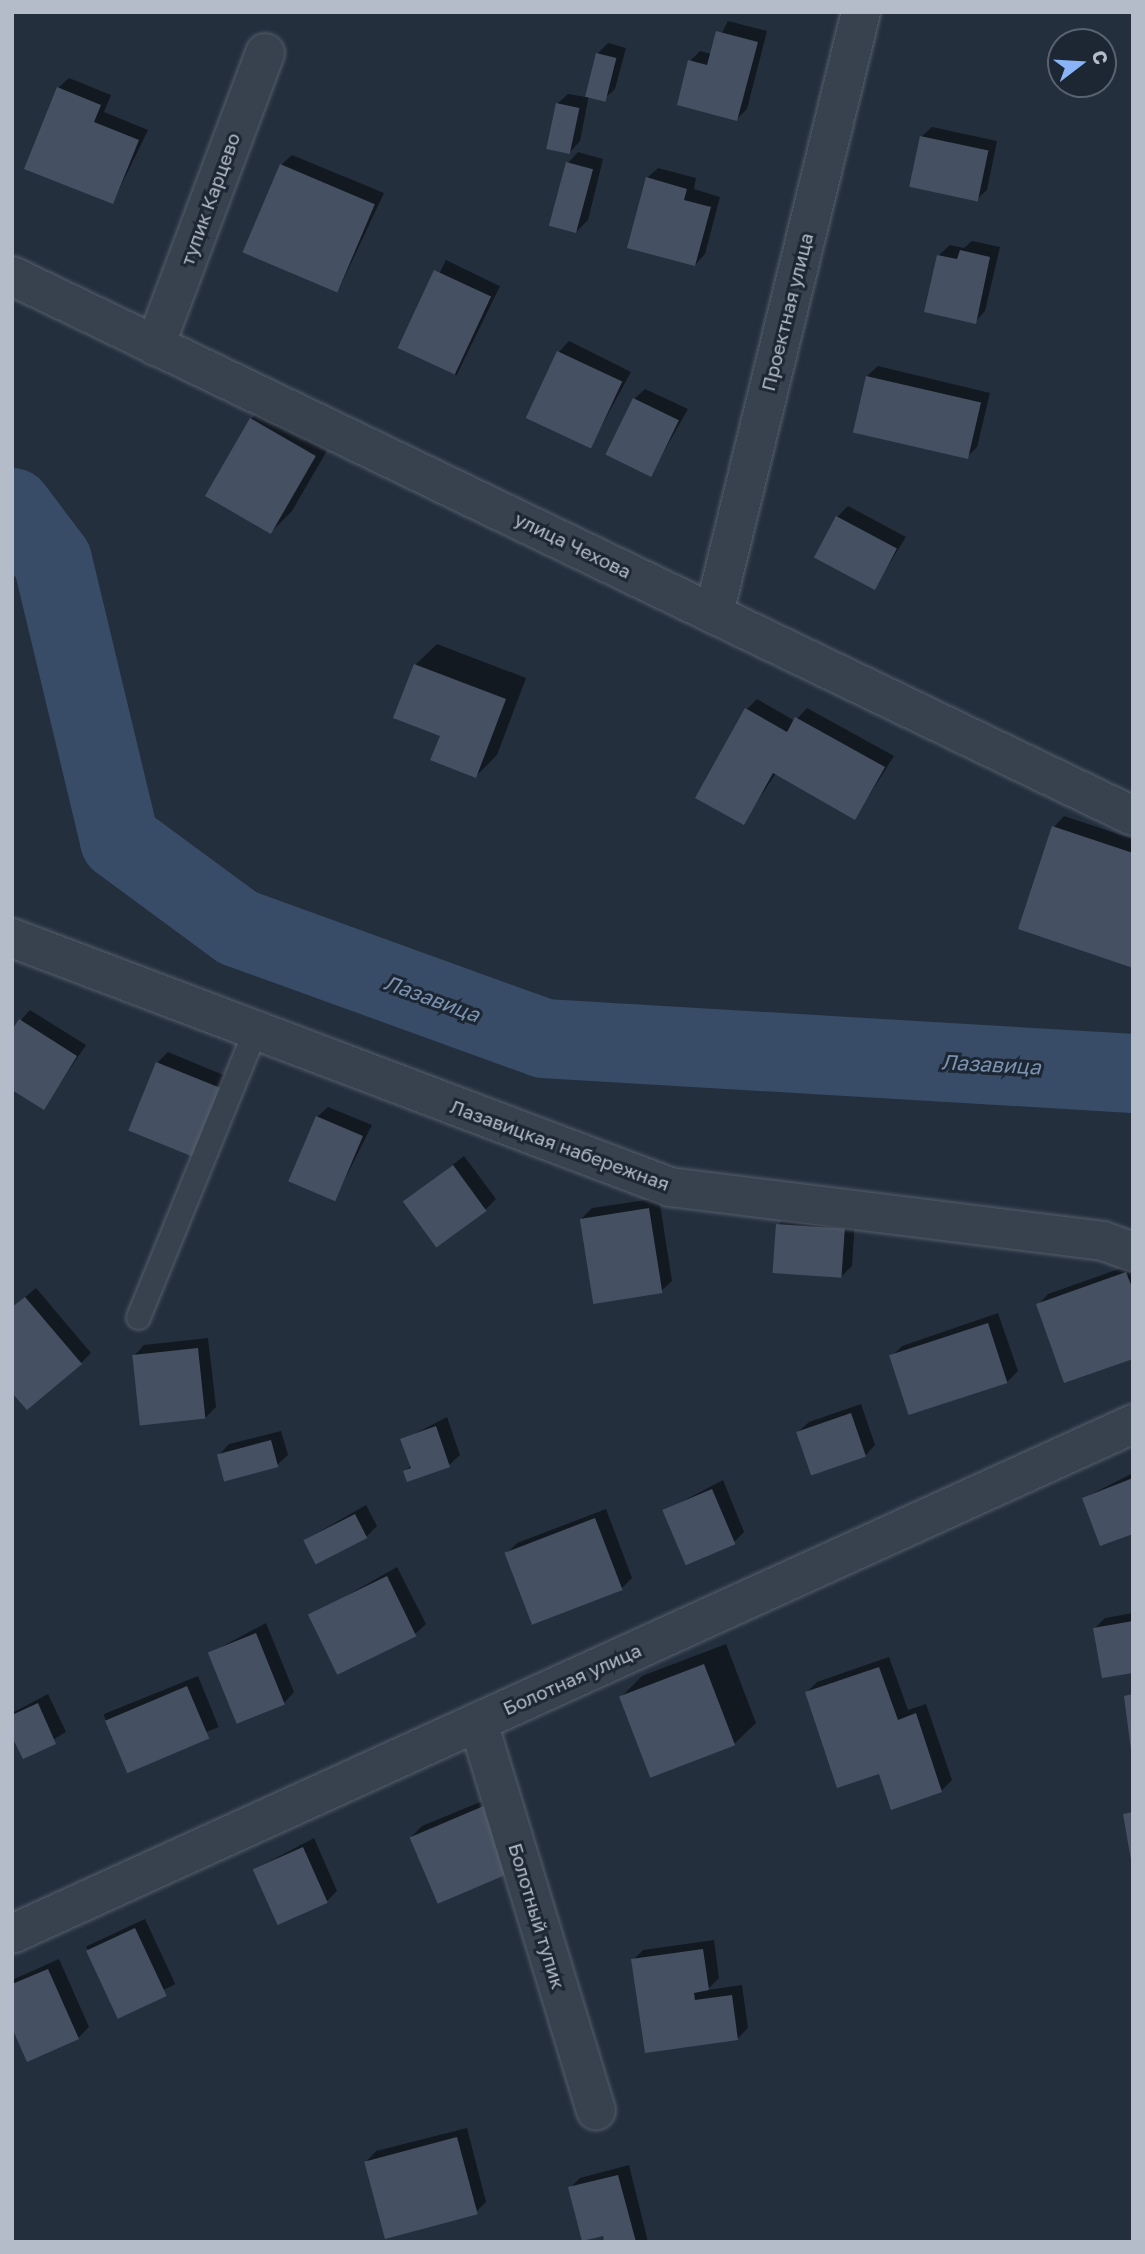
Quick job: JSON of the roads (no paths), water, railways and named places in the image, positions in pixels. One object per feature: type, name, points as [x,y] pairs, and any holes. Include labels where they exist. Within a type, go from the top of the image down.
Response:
[{"type":"street","name":"Проектная улица","points":[[714,612],[861,12]]},
{"type":"street","name":"тупик Карцево","points":[[155,346],[265,53]]},
{"type":"street","name":"улица Чехова","points":[[12,276],[1133,816]]},
{"type":"street","name":"Лазавицкая набережная","points":[[12,938],[670,1187],[1103,1241],[1133,1252]]},
{"type":"street","name":"Болотная улица","points":[[12,1934],[1133,1424]]},
{"type":"street","name":"Болотный тупик","points":[[478,1721],[596,2109]]},
{"type":"lane","points":[[138,1317],[255,1030]]},
{"type":"waterway","name":"Лазавица","points":[[12,507],[52,560],[119,840],[237,927],[543,1038],[1133,1073]]}]
